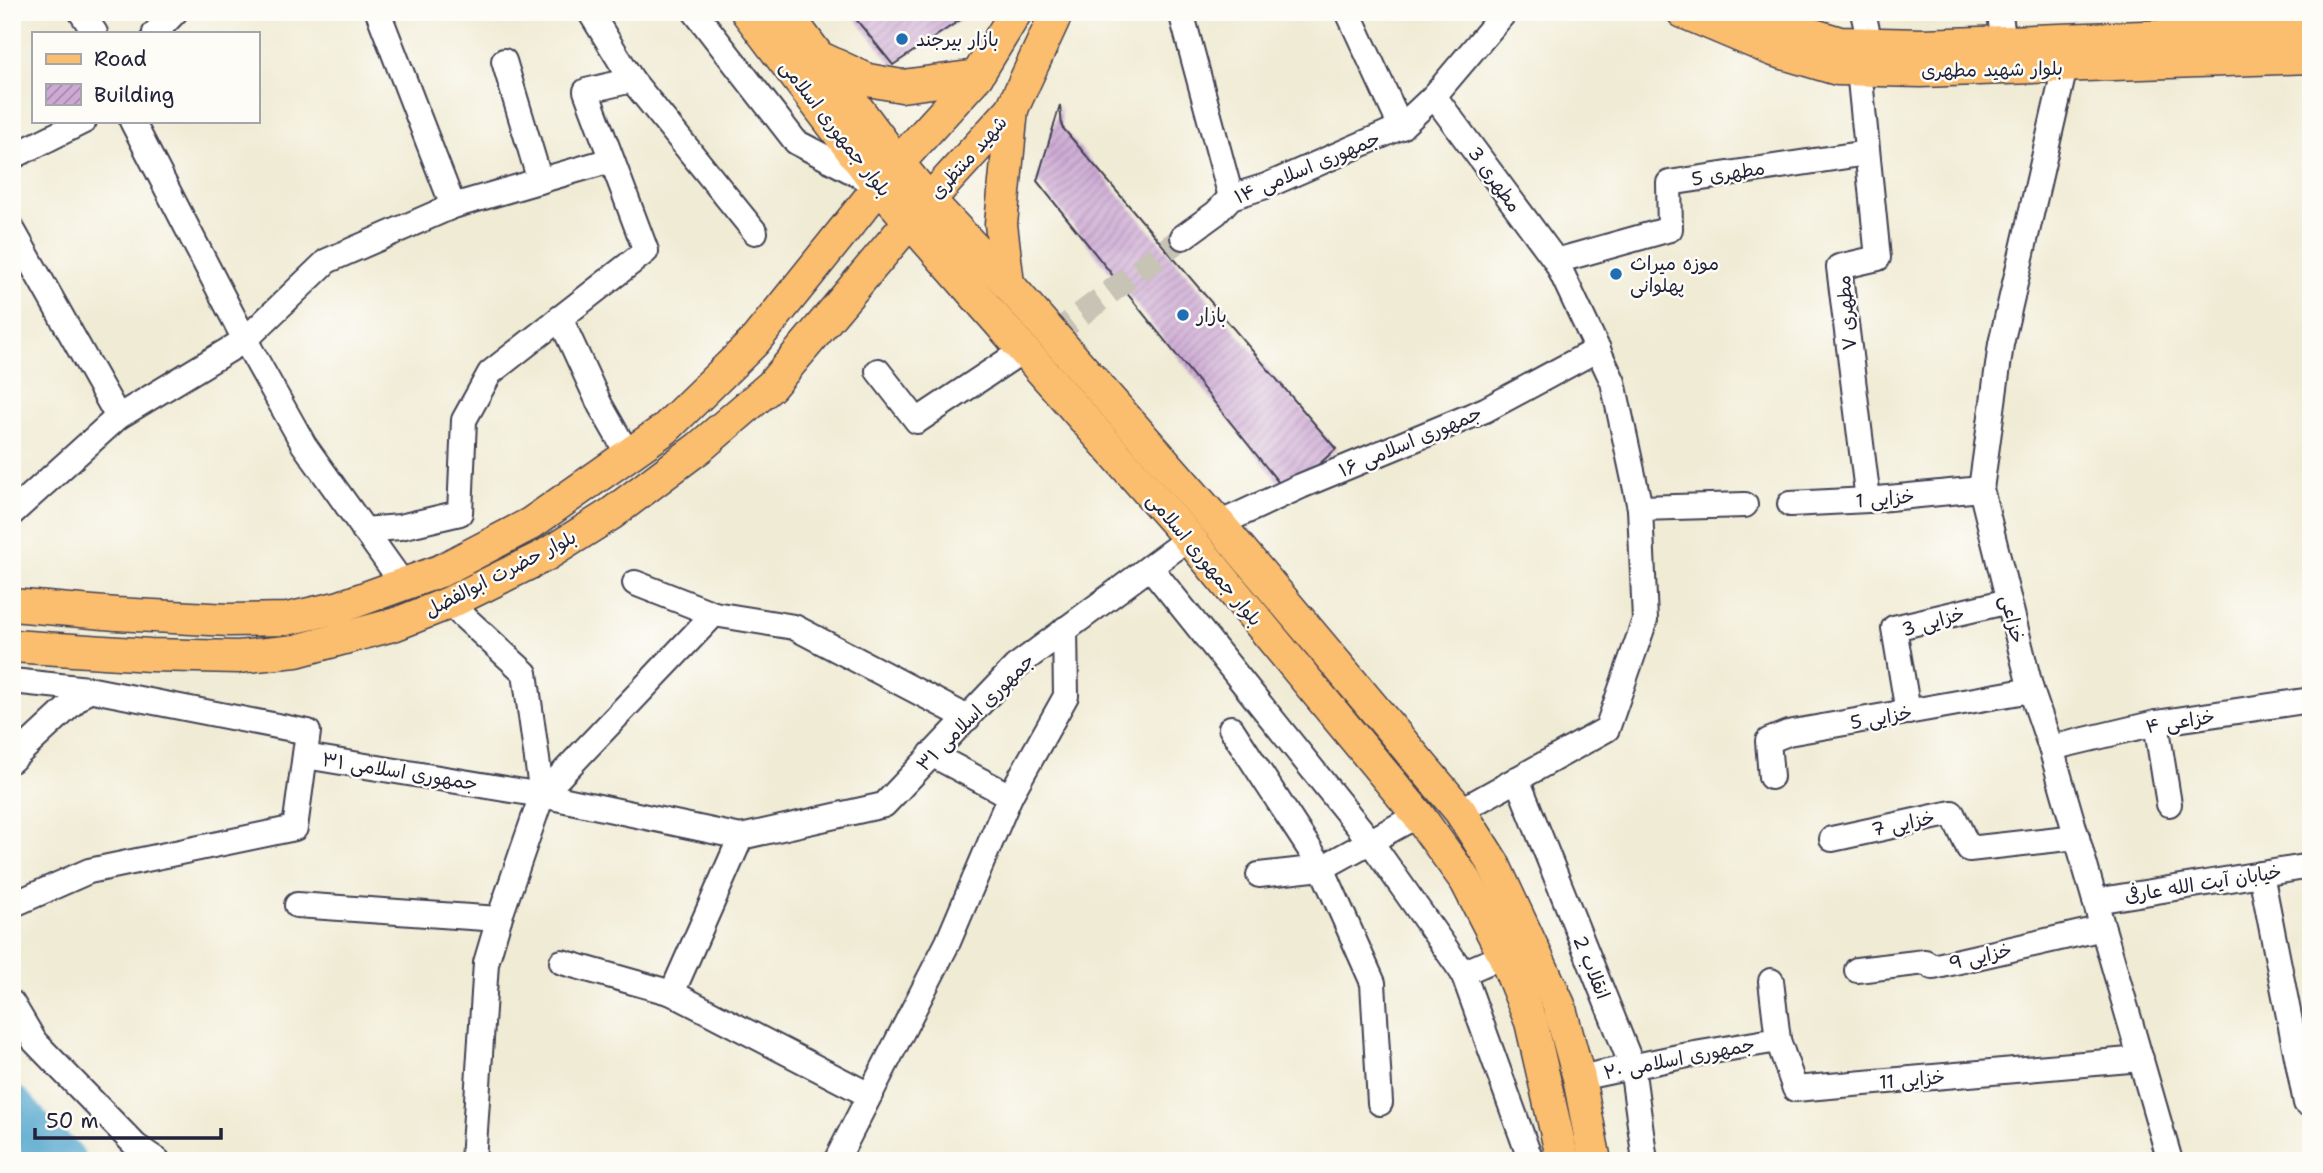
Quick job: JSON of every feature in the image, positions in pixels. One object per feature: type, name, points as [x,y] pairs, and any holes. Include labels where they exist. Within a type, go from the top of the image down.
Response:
[{"type":"main road","name":"بلوار جمهوری اسلامی","points":[[747,12],[920,211],[1022,351],[1189,538],[1418,815],[1466,881],[1504,955],[1531,1023],[1563,1161]]},
{"type":"main road","name":"بلوار جمهوری اسلامی","points":[[785,12],[820,57],[888,174]]},
{"type":"main road","points":[[888,174],[977,76],[1016,12]]},
{"type":"main road","name":"شهید منتظری","points":[[920,211],[1012,109],[1056,12]]},
{"type":"main road","name":"بلوار شهید مطهری","points":[[1683,12],[1773,50],[1837,69],[1864,57],[2002,27],[2311,31]]},
{"type":"main road","name":"بلوار شهید مطهری","points":[[1751,12],[1781,25],[1840,43],[1864,57],[1922,71],[2311,57]]},
{"type":"main road","points":[[820,57],[868,80],[902,86],[977,76]]},
{"type":"main road","points":[[1008,284],[1001,224],[1012,109]]},
{"type":"main road","name":"بلوار حضرت ابوالفضل","points":[[12,605],[217,619],[287,618],[340,607],[440,571],[530,524],[666,429],[754,342],[888,174]]},
{"type":"main road","name":"بلوار جمهوری اسلامی","points":[[920,211],[1008,284],[1219,524],[1460,811],[1493,863],[1559,1005],[1579,1078],[1595,1161]]},
{"type":"main road","name":"بلوار حضرت ابوالفضل","points":[[12,646],[150,655],[250,655],[296,651],[396,624],[449,603],[546,555],[611,514],[700,447],[771,386],[920,211]]},
{"type":"street","points":[[81,12],[94,32]]},
{"type":"street","points":[[156,32],[175,12]]},
{"type":"street","points":[[378,12],[453,206]]},
{"type":"street","points":[[590,12],[632,80],[755,232]]},
{"type":"street","points":[[695,12],[796,142],[888,174]]},
{"type":"street","points":[[1181,12],[1231,197]]},
{"type":"street","points":[[1348,12],[1401,127],[1434,96],[1505,12]]},
{"type":"street","name":"مطهری ۷","points":[[1863,12],[1867,153],[1878,258],[1839,267],[1868,500]]},
{"type":"street","points":[[504,61],[540,181]]},
{"type":"street","name":"خزاعی","points":[[2065,67],[2001,344],[1980,489],[2031,690],[2051,748],[2170,1161]]},
{"type":"street","points":[[364,530],[400,527],[460,513],[464,420],[490,373],[646,251],[586,91],[632,80]]},
{"type":"street","name":"مطهری 3","points":[[1434,96],[1556,261],[1613,382],[1640,508],[1645,620],[1607,729],[1460,811]]},
{"type":"street","points":[[12,157],[82,122]]},
{"type":"street","points":[[133,122],[245,340],[304,445],[403,584]]},
{"type":"street","name":"جمهوری اسلامی ۱۴","points":[[1183,237],[1216,213],[1231,197],[1266,186],[1401,127]]},
{"type":"street","name":"مطهری 5","points":[[1556,261],[1670,229],[1669,183],[1867,153]]},
{"type":"street","points":[[12,513],[118,418],[245,340],[327,261],[453,206],[611,160]]},
{"type":"street","points":[[12,229],[118,418]]},
{"type":"street","points":[[560,318],[600,405],[629,456]]},
{"type":"street","name":"جمهوری اسلامی ۱۶","points":[[1219,524],[1301,486],[1485,410],[1598,349]]},
{"type":"street","points":[[878,371],[917,421],[1022,351]]},
{"type":"street","name":"خزایی 1","points":[[1790,504],[1868,500],[1980,489]]},
{"type":"street","points":[[1640,508],[1745,505]]},
{"type":"street","name":"جمهوری اسلامی ۳۱","points":[[304,756],[542,795],[741,837],[884,805],[1015,667],[1189,538]]},
{"type":"street","points":[[1150,566],[1370,841],[1463,973],[1531,1161]]},
{"type":"street","points":[[635,583],[714,614],[794,626],[968,718]]},
{"type":"street","name":"خزایی 3","points":[[1908,712],[1894,628],[2009,601]]},
{"type":"street","points":[[449,603],[525,673],[542,795]]},
{"type":"street","points":[[473,1161],[486,963],[542,795],[714,614]]},
{"type":"street","points":[[836,1161],[948,942],[1010,796],[1066,696],[1065,629]]},
{"type":"street","points":[[12,681],[88,689],[308,732],[295,828],[89,871],[12,905]]},
{"type":"street","points":[[12,760],[88,689]]},
{"type":"street","name":"خزایی 5","points":[[1771,777],[1768,741],[1788,733],[2031,690]]},
{"type":"street","name":"خزاعی ۴","points":[[2051,748],[2156,723],[2311,700]]},
{"type":"street","points":[[2156,723],[2169,804]]},
{"type":"street","points":[[1231,729],[1322,868],[1373,983],[1380,1103]]},
{"type":"street","points":[[931,754],[1010,796]]},
{"type":"street","name":"انقلاب 2","points":[[1517,779],[1632,1066],[1645,1161]]},
{"type":"street","name":"خزایی 7","points":[[1832,839],[1952,813],[1969,849],[2077,837]]},
{"type":"street","points":[[1259,875],[1322,868],[1418,815]]},
{"type":"street","points":[[672,993],[741,837]]},
{"type":"street","name":"خیابان آیت الله عارفی","points":[[2095,901],[2311,866]]},
{"type":"street","points":[[2260,874],[2306,1103]]},
{"type":"street","points":[[298,905],[499,919]]},
{"type":"street","name":"خزایی 9","points":[[1857,970],[1925,962],[1933,967],[2103,928]]},
{"type":"street","points":[[1463,973],[1504,955]]},
{"type":"street","points":[[562,961],[672,993],[869,1095]]},
{"type":"street","name":"خزایی 11","points":[[1771,981],[1778,1040],[1795,1089],[2140,1059]]},
{"type":"street","points":[[12,1003],[35,1042],[136,1146],[158,1161]]},
{"type":"street","name":"جمهوری اسلامی ۲۰","points":[[1579,1078],[1778,1040]]},
{"type":"building","name":"بازار بیرجند","points":[[850,12],[972,12],[893,65]]},
{"type":"building","name":"بازار","points":[[1060,105],[1062,127],[1336,449],[1287,493],[1037,181]]},
{"type":"waterway","points":[[12,1109],[63,1161]]},
{"type":"tunnel","points":[[1052,336],[1183,237]]},
{"type":"place","name":"بازار بیرجند","points":[[902,39]]},
{"type":"place","name":"موزه میراث پهلوانی","points":[[1616,274]]},
{"type":"place","name":"بازار","points":[[1183,315]]}]
